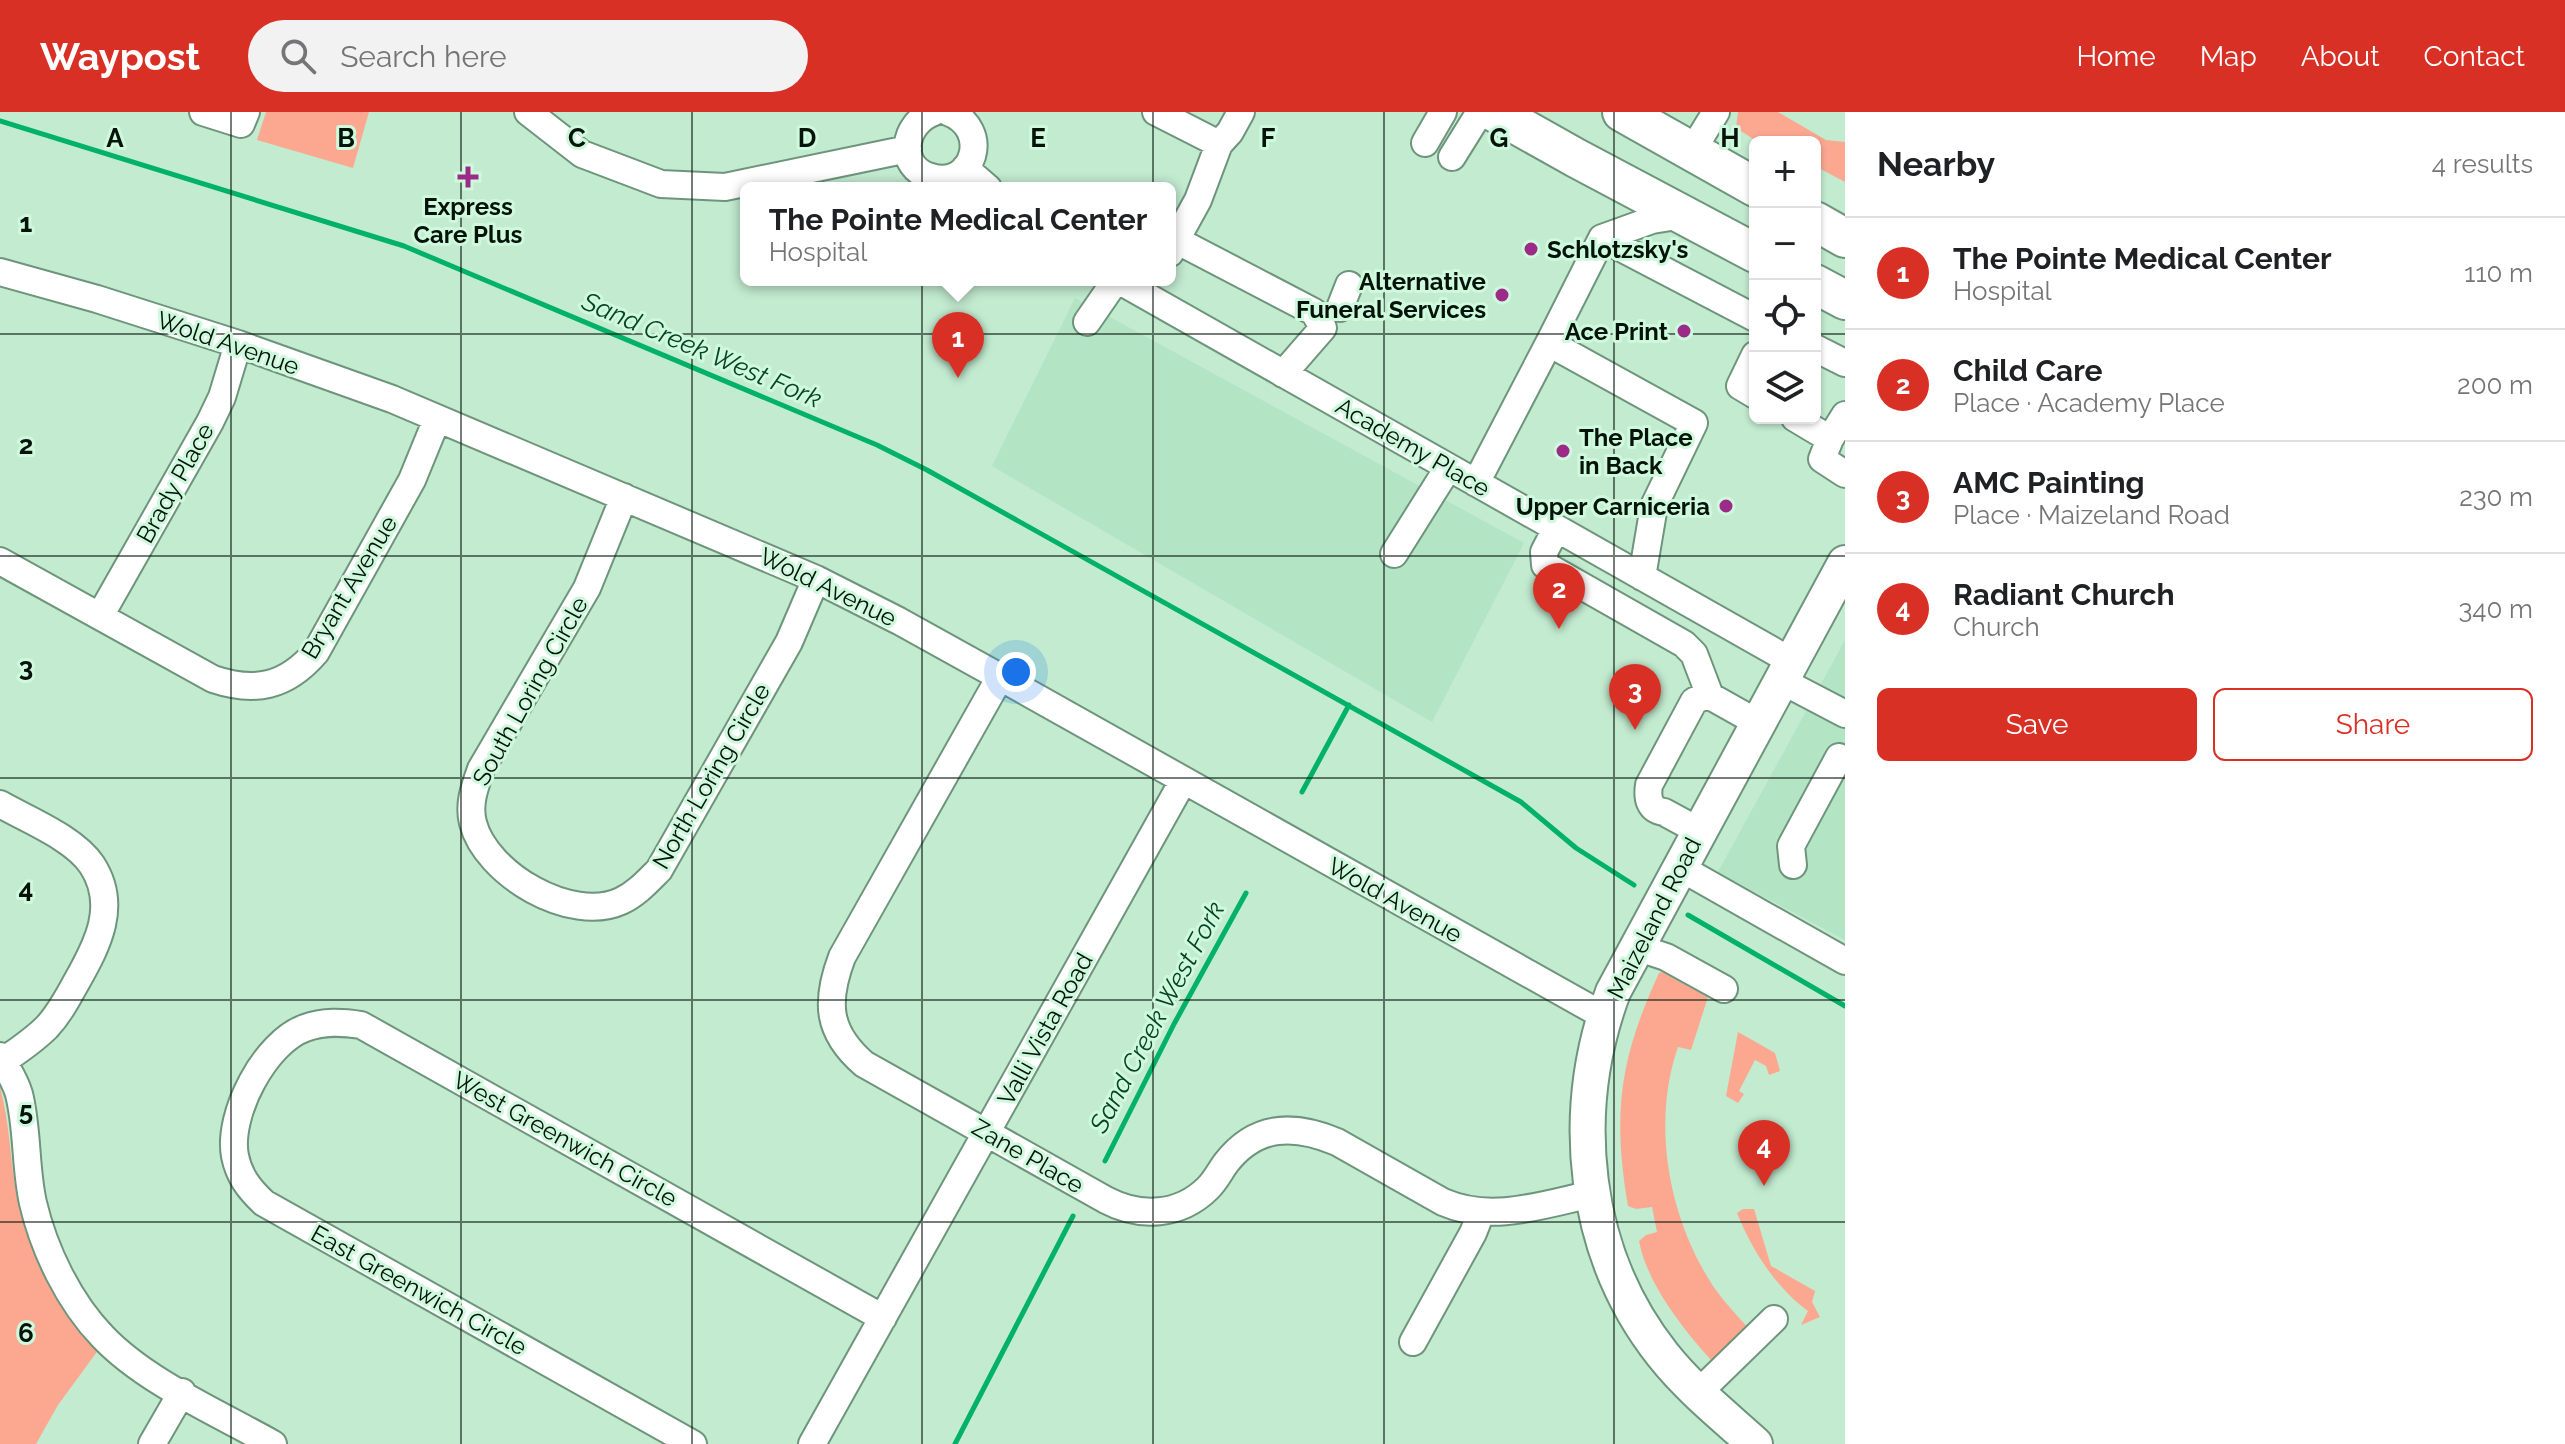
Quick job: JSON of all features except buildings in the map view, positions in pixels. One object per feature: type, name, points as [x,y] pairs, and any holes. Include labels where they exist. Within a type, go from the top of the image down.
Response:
[{"type":"highway","points":[[1494,112],[1749,250]]},
{"type":"highway","points":[[1622,112],[1749,184]]},
{"type":"highway","points":[[1821,224],[1845,238]]},
{"type":"highway","points":[[1821,287],[1845,300]]},
{"type":"main road","name":"Maizeland Road","points":[[1739,1439],[1662,1354],[1623,1292],[1609,1258],[1592,1194],[1587,1155],[1590,1085],[1604,1016],[1613,992],[1786,671],[1837,597],[1845,563]]},
{"type":"street","points":[[203,112],[241,124],[246,112]]},
{"type":"street","points":[[528,112],[582,154],[661,184],[725,187],[740,184]]},
{"type":"street","points":[[1156,112],[1219,144]]},
{"type":"street","points":[[1176,236],[1198,200],[1219,144],[1241,112]]},
{"type":"street","points":[[1425,143],[1443,112]]},
{"type":"street","points":[[1452,157],[1480,112]]},
{"type":"street","points":[[1692,151],[1716,112]]},
{"type":"street","points":[[950,113],[967,124],[973,135],[972,158],[955,176],[943,179],[931,177],[921,172],[911,160],[908,149],[912,127],[925,115],[950,113]]},
{"type":"street","points":[[749,182],[908,149]]},
{"type":"street","points":[[965,168],[981,182]]},
{"type":"street","points":[[1476,483],[1602,238],[1652,220],[1683,215]]},
{"type":"street","points":[[1602,238],[1749,315]]},
{"type":"street","points":[[1176,245],[1314,312],[1323,328],[1283,374]]},
{"type":"street","name":"Wold Avenue","points":[[0,272],[238,344],[392,399],[816,579],[1000,677],[1604,1016]]},
{"type":"street","points":[[1087,322],[1113,286]]},
{"type":"street","name":"Academy Place","points":[[1154,289],[1283,374],[1709,615],[1845,714]]},
{"type":"street","points":[[1549,343],[1694,423],[1654,506],[1642,577]]},
{"type":"street","name":"Brady Place","points":[[100,616],[210,422],[222,397],[238,344]]},
{"type":"street","points":[[1821,351],[1845,363]]},
{"type":"street","points":[[1749,367],[1740,386],[1749,391]]},
{"type":"street","points":[[1845,415],[1822,459],[1845,474]]},
{"type":"street","name":"Bryant Avenue","points":[[0,561],[213,679],[234,686],[253,687],[289,676],[316,652],[412,480],[437,419]]},
{"type":"street","points":[[1805,424],[1830,439]]},
{"type":"street","points":[[1394,554],[1448,468]]},
{"type":"street","name":"South Loring Circle","points":[[556,901],[503,870],[490,857],[473,824],[471,806],[481,769],[587,588],[624,497]]},
{"type":"street","points":[[1556,529],[1544,552],[1545,565],[1684,644],[1694,654],[1709,694],[1758,723]]},
{"type":"street","name":"North Loring Circle","points":[[556,901],[580,907],[601,907],[621,901],[642,888],[659,870],[789,642],[816,579]]},
{"type":"street","points":[[1690,650],[1709,615]]},
{"type":"street","name":"Zane Place","points":[[1000,677],[842,957],[834,977],[831,999],[833,1022],[840,1039],[864,1064],[1124,1209],[1145,1212],[1181,1206],[1198,1198],[1240,1147],[1256,1137],[1277,1130],[1299,1130],[1321,1135],[1461,1210],[1481,1213],[1518,1210],[1592,1194]]},
{"type":"street","points":[[1699,831],[1658,811],[1650,804],[1647,795],[1649,785],[1694,701],[1709,694]]},
{"type":"street","points":[[1793,865],[1790,853],[1794,840],[1839,757]]},
{"type":"street","name":"Valli Vista Road","points":[[812,1444],[1183,781]]},
{"type":"street","points":[[0,804],[66,841],[81,853],[92,866],[104,899],[105,919],[100,940],[59,1013],[45,1029],[1,1059],[13,1078],[19,1096],[32,1202],[54,1264],[103,1337],[156,1378],[273,1444]]},
{"type":"street","points":[[1679,867],[1845,961]]},
{"type":"street","points":[[1636,947],[1666,957],[1724,989]]},
{"type":"street","name":"West Greenwich Circle","points":[[254,1080],[264,1062],[289,1035],[322,1023],[361,1025],[883,1318]]},
{"type":"street","name":"East Greenwich Circle","points":[[254,1080],[244,1097],[238,1117],[234,1154],[239,1172],[250,1190],[264,1203],[693,1444]]},
{"type":"street","points":[[1413,1342],[1481,1213]]},
{"type":"street","points":[[1698,1393],[1774,1319]]},
{"type":"street","points":[[152,1444],[182,1392]]},
{"type":"shaded area","points":[[266,112],[369,112],[353,168],[257,140]]},
{"type":"shaded area","points":[[1738,112],[1778,112],[1819,136],[1749,136],[1736,128]]},
{"type":"shaded area","points":[[1821,137],[1845,142],[1845,182],[1821,169]]},
{"type":"shaded area","points":[[1075,298],[1524,543],[1432,722],[992,466]]},
{"type":"shaded area","points":[[1845,640],[1845,940],[1718,872]]},
{"type":"shaded area","points":[[1662,972],[1708,997],[1691,1050],[1678,1047],[1670,1077],[1666,1139],[1675,1201],[1685,1231],[1713,1286],[1749,1329],[1714,1363],[1680,1322],[1650,1274],[1639,1241],[1657,1232],[1652,1207],[1636,1209],[1628,1206],[1623,1172],[1620,1113],[1628,1059],[1635,1032]]},
{"type":"shaded area","points":[[1738,1032],[1775,1053],[1780,1071],[1769,1075],[1766,1066],[1755,1060],[1739,1091],[1744,1094],[1738,1103],[1726,1096]]},
{"type":"shaded area","points":[[0,1087],[17,1198],[29,1239],[58,1299],[99,1349],[58,1405],[36,1444],[0,1444]]},
{"type":"shaded area","points":[[1743,1209],[1754,1209],[1771,1266],[1815,1291],[1812,1302],[1820,1317],[1801,1325],[1808,1311],[1775,1280],[1758,1254],[1737,1213]]},
{"type":"waterway","name":"Sand Creek West Fork","points":[[0,121],[404,246],[877,445],[1521,802],[1576,848],[1634,885]]},
{"type":"waterway","name":"Sand Creek West Fork","points":[[1302,792],[1349,705]]},
{"type":"waterway","name":"Sand Creek West Fork","points":[[1105,1161],[1174,1024],[1246,893]]},
{"type":"waterway","name":"Sand Creek West Fork","points":[[1688,915],[1845,1006]]},
{"type":"waterway","points":[[955,1444],[1073,1216]]},
{"type":"place","name":"Express Care Plus","points":[[468,177]]},
{"type":"place","name":"Schlotzsky's","points":[[1531,249]]},
{"type":"place","name":"Alternative Funeral Services","points":[[1502,295]]},
{"type":"place","name":"Ace Print","points":[[1684,331]]},
{"type":"place","name":"The Pointe Medical Center","points":[[958,378]]},
{"type":"place","name":"The Place in Back","points":[[1563,451]]},
{"type":"place","name":"Upper Carniceria","points":[[1726,506]]},
{"type":"place","name":"Child Care","points":[[1559,629]]},
{"type":"place","name":"AMC Painting","points":[[1635,730]]},
{"type":"place","name":"Radiant Church","points":[[1764,1186]]}]
